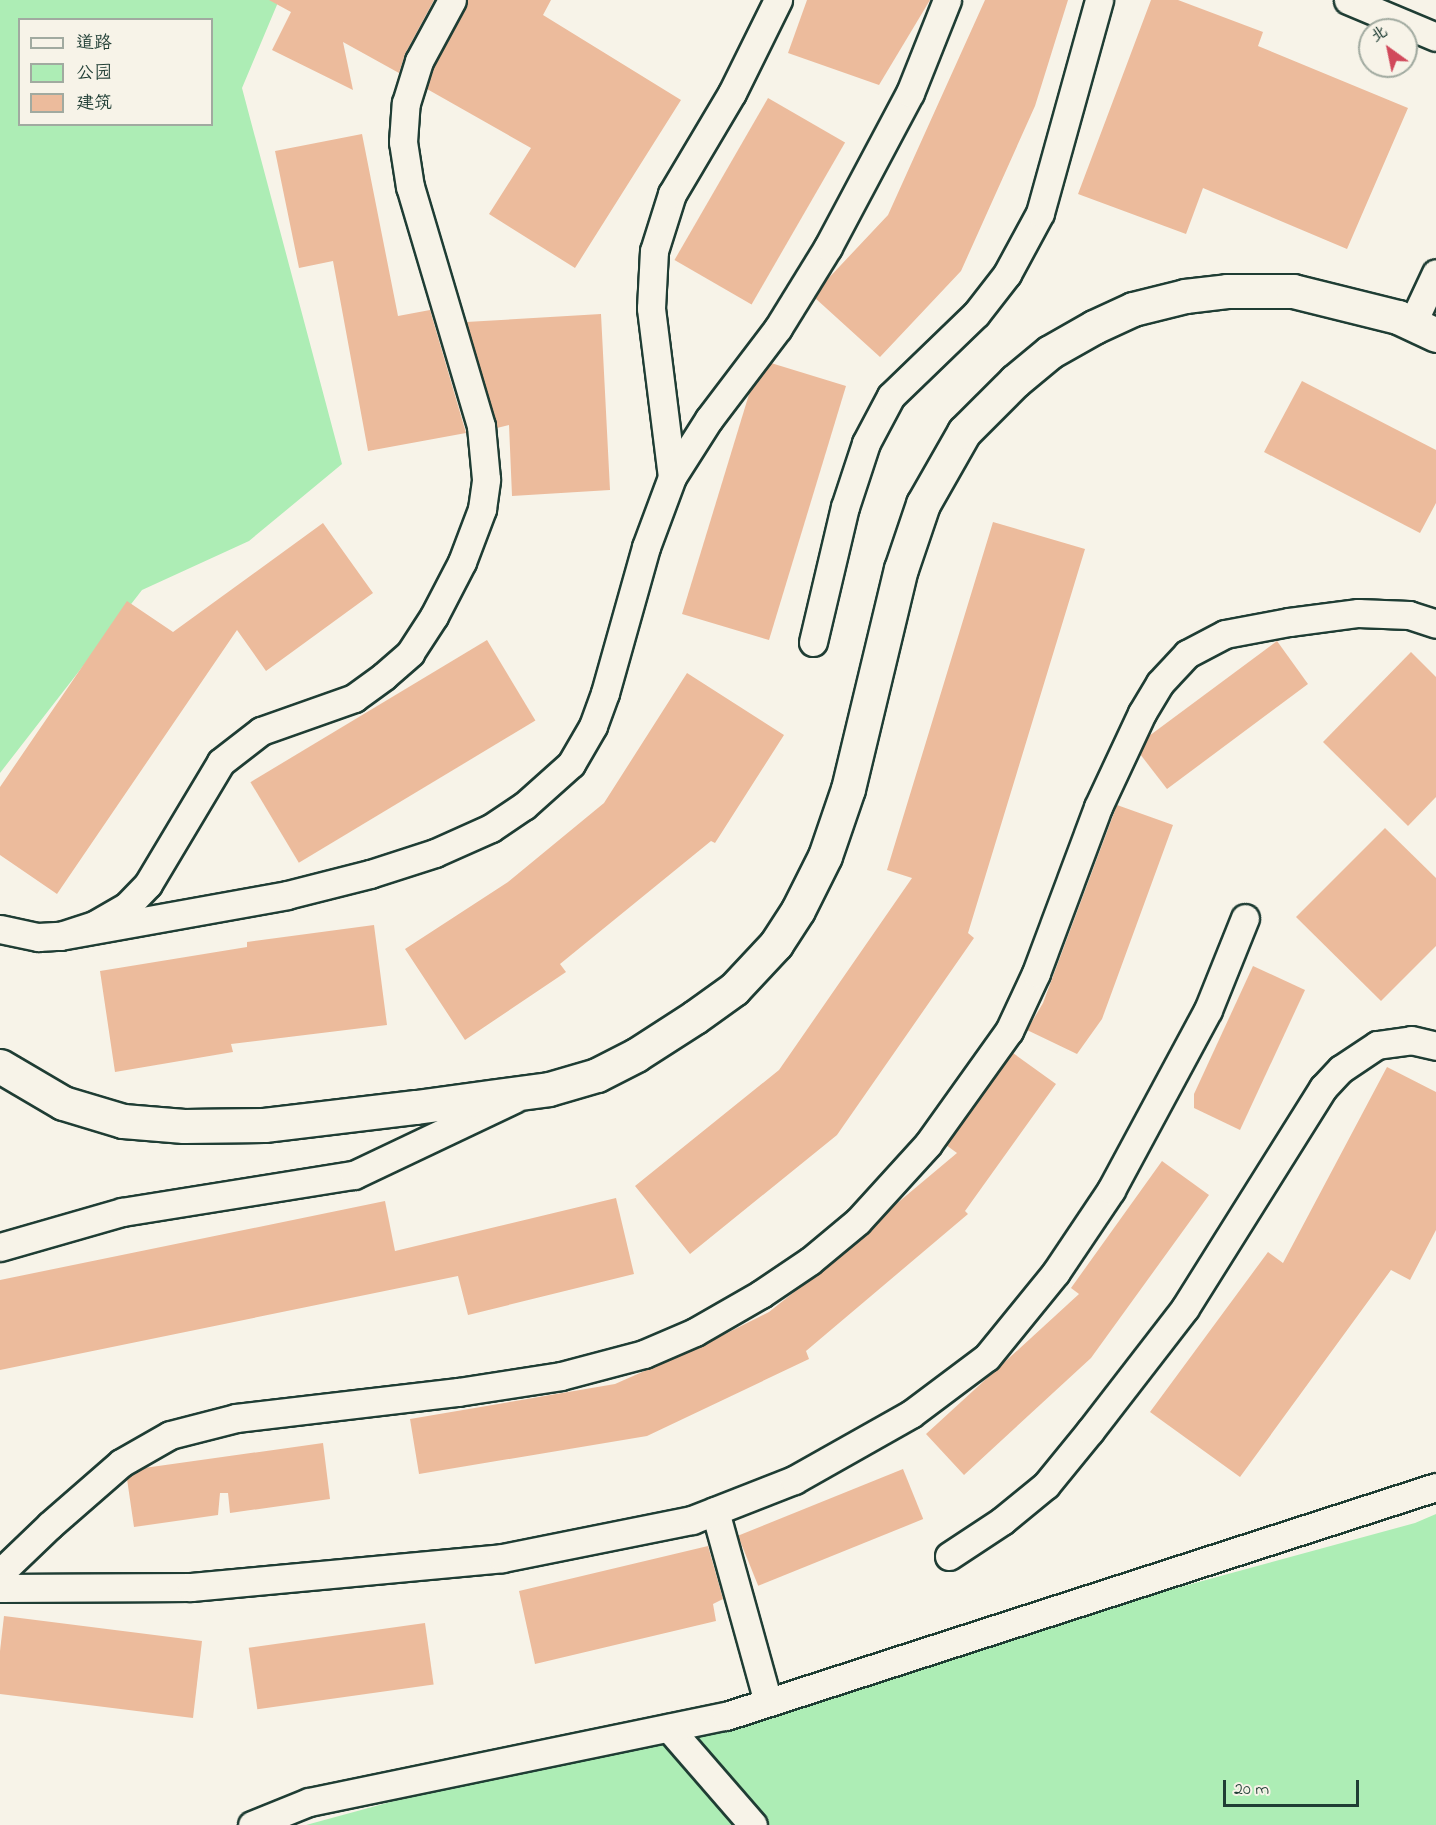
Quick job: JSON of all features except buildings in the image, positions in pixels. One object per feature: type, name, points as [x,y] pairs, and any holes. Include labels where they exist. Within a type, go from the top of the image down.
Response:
[{"type":"street","points":[[0,1066],[63,1103],[123,1121],[184,1126],[264,1125],[530,1091],[597,1075],[636,1055],[734,989],[776,944],[798,910],[825,856],[848,789],[901,569],[923,504],[964,432],[1015,381],[1050,352],[1094,327],[1132,309],[1185,296],[1227,291],[1293,291],[1398,317],[1424,330]]},
{"type":"lane","points":[[60,936],[96,924],[127,906],[148,884],[221,762],[238,746],[261,731],[354,698],[410,653],[434,616],[462,562],[482,509],[486,479],[481,426],[410,187],[403,142],[406,103],[419,61],[452,0]]},
{"type":"lane","points":[[672,477],[651,308],[654,250],[672,194],[732,93],[778,0]]},
{"type":"lane","points":[[0,929],[38,937],[60,936],[287,895],[370,874],[454,844],[491,828],[524,806],[571,765],[593,726],[605,693],[646,547],[672,477],[709,418],[778,328],[828,247],[910,93],[947,0]]},
{"type":"lane","points":[[813,642],[844,507],[866,443],[891,396],[976,314],[1007,274],[1040,213],[1099,0]]},
{"type":"lane","points":[[1348,0],[1436,37]]},
{"type":"lane","points":[[1424,330],[1436,273]]},
{"type":"lane","points":[[0,1573],[50,1525],[121,1463],[170,1435],[236,1418],[458,1392],[561,1376],[644,1354],[695,1332],[761,1294],[810,1261],[858,1221],[928,1144],[1009,1031],[1036,973],[1098,807],[1142,712],[1160,683],[1187,654],[1225,634],[1347,614],[1409,615],[1436,624]]},
{"type":"lane","points":[[0,1588],[191,1587],[502,1558],[692,1520],[794,1480],[911,1414],[987,1357],[1056,1272],[1111,1190],[1208,1010],[1245,918]]},
{"type":"lane","points":[[949,1556],[1002,1521],[1046,1485],[1090,1431],[1185,1308],[1323,1088],[1341,1069],[1377,1044],[1411,1040],[1436,1046]]},
{"type":"lane","points":[[0,1247],[122,1212],[354,1175],[530,1091]]},
{"type":"lane","points":[[252,1825],[309,1803],[726,1716],[1436,1487]]},
{"type":"lane","points":[[715,1511],[768,1702]]},
{"type":"lane","points":[[669,1728],[753,1825]]},
{"type":"green space","points":[[0,0],[279,0],[242,88],[342,464],[249,541],[142,590],[0,773]]},
{"type":"green space","points":[[1436,1514],[1436,1825],[306,1825],[1415,1523]]}]
